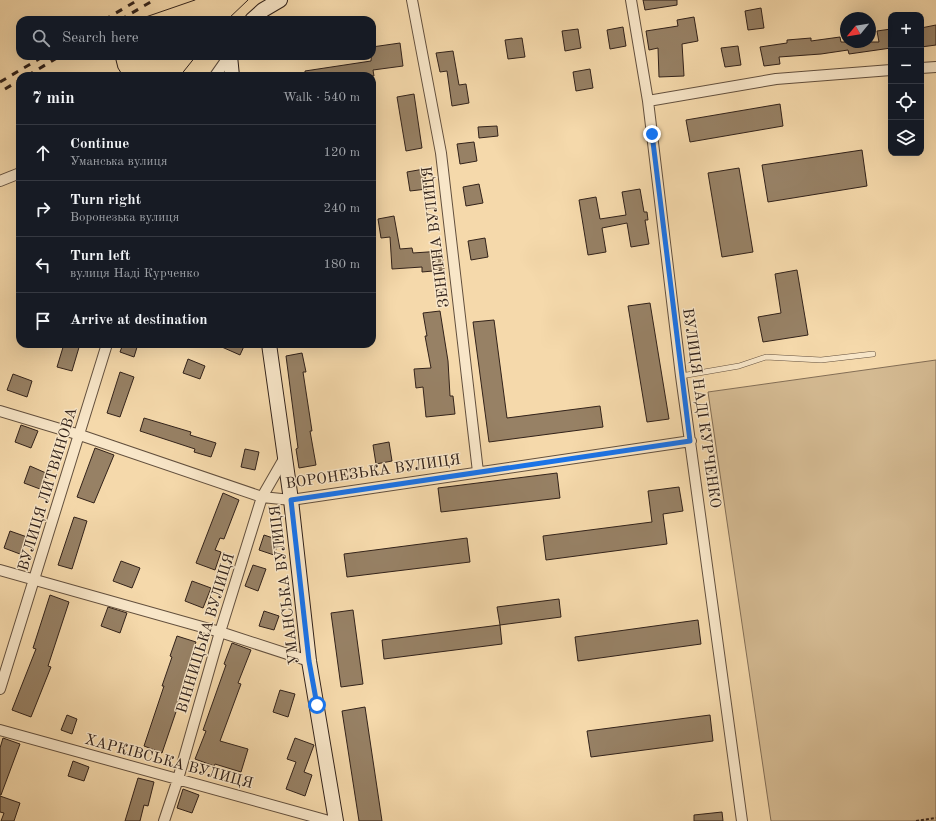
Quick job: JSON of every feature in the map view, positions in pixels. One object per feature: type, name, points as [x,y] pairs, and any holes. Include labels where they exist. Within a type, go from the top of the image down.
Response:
[{"type":"street","points":[[256,16],[263,10],[280,0]]},
{"type":"street","name":"ЗЕНІТНА ВУЛИЦЯ","points":[[412,0],[440,153],[478,472]]},
{"type":"street","name":"ВУЛИЦЯ НАДІ КУРЧЕНКО","points":[[631,0],[648,101],[690,441],[742,821]]},
{"type":"street","points":[[218,72],[227,60]]},
{"type":"street","points":[[230,60],[232,72]]},
{"type":"street","points":[[924,68],[936,67]]},
{"type":"street","points":[[648,101],[776,79],[888,70]]},
{"type":"street","points":[[0,181],[16,175]]},
{"type":"street","name":"ВУЛИЦЯ ЛИТВИНОВА","points":[[0,689],[106,348]]},
{"type":"street","name":"УМАНСЬКА ВУЛИЦЯ","points":[[270,348],[291,500],[309,661],[336,821]]},
{"type":"street","name":"ВОРОНЕЗЬКА ВУЛИЦЯ","points":[[0,411],[80,435],[262,497],[291,500],[690,441]]},
{"type":"street","name":"ВІННИЦЬКА ВУЛИЦЯ","points":[[164,821],[178,779],[220,632],[262,497],[285,456]]},
{"type":"street","points":[[0,570],[220,632],[309,661]]},
{"type":"street","name":"ХАРКІВСЬКА ВУЛИЦЯ","points":[[0,730],[329,821]]},
{"type":"lane","points":[[682,376],[739,366],[766,356],[821,360],[873,354]]},
{"type":"path","points":[[916,821],[936,818]]},
{"type":"shaded area","points":[[936,360],[936,821],[771,821],[708,392]]},
{"type":"building","points":[[643,0],[677,0],[677,5],[645,10]]},
{"type":"building","points":[[761,8],[764,28],[748,30],[745,11]]},
{"type":"building","points":[[694,17],[698,41],[682,44],[684,76],[659,77],[658,48],[649,50],[646,31],[678,26],[677,20]]},
{"type":"building","points":[[936,25],[936,45],[924,47],[924,27]]},
{"type":"building","points":[[623,27],[626,46],[610,49],[607,30]]},
{"type":"building","points":[[578,29],[581,48],[565,51],[562,31]]},
{"type":"building","points":[[888,29],[888,48],[849,54],[848,50],[821,54],[779,57],[780,64],[764,66],[760,47],[787,43],[787,40],[811,38],[811,41],[840,37],[840,48],[876,48],[876,42],[879,42],[877,31]]},
{"type":"building","points":[[522,38],[525,57],[508,59],[505,40]]},
{"type":"building","points":[[400,43],[403,66],[373,70],[373,72],[305,72],[376,60],[376,46]]},
{"type":"building","points":[[738,46],[741,65],[725,67],[721,48]]},
{"type":"building","points":[[453,51],[459,85],[466,84],[469,103],[452,106],[447,71],[440,72],[436,53]]},
{"type":"building","points":[[590,69],[593,88],[576,91],[573,72]]},
{"type":"building","points":[[414,94],[422,148],[406,151],[397,97]]},
{"type":"building","points":[[780,104],[783,126],[690,142],[686,120]]},
{"type":"building","points":[[497,126],[498,136],[479,138],[478,127]]},
{"type":"building","points":[[474,142],[477,161],[460,164],[457,144]]},
{"type":"building","points":[[862,150],[867,186],[768,202],[762,165]]},
{"type":"building","points":[[739,168],[753,252],[722,257],[708,173]]},
{"type":"building","points":[[424,169],[427,189],[410,191],[407,172]]},
{"type":"building","points":[[479,184],[483,203],[466,206],[463,187]]},
{"type":"building","points":[[640,189],[644,212],[647,212],[648,220],[645,220],[649,244],[631,247],[627,223],[602,228],[606,252],[588,255],[579,200],[596,197],[600,219],[626,215],[622,192]]},
{"type":"building","points":[[394,216],[400,249],[412,248],[413,253],[442,251],[444,270],[422,272],[422,267],[392,269],[390,237],[381,238],[378,219]]},
{"type":"building","points":[[485,238],[488,257],[471,260],[468,241]]},
{"type":"building","points":[[797,270],[808,335],[763,342],[758,317],[781,313],[775,274]]},
{"type":"building","points":[[650,303],[669,419],[647,422],[628,306]]},
{"type":"building","points":[[440,311],[448,361],[450,396],[453,396],[455,414],[426,417],[423,387],[416,388],[414,369],[431,368],[425,336],[427,336],[423,313]]},
{"type":"building","points":[[494,320],[507,418],[600,406],[603,427],[489,442],[473,322]]},
{"type":"building","points":[[63,348],[79,348],[72,371],[57,367]]},
{"type":"building","points":[[122,348],[137,348],[134,357],[120,352]]},
{"type":"building","points":[[224,348],[243,348],[240,355]]},
{"type":"building","points":[[302,353],[306,372],[303,372],[312,431],[310,431],[316,465],[299,468],[296,449],[298,448],[286,356]]},
{"type":"building","points":[[188,359],[205,366],[200,379],[183,373]]},
{"type":"building","points":[[120,372],[134,377],[120,417],[107,413]]},
{"type":"building","points":[[13,374],[32,381],[27,397],[7,390]]},
{"type":"building","points":[[144,418],[191,432],[190,435],[216,443],[211,457],[194,452],[195,449],[140,431]]},
{"type":"building","points":[[21,425],[38,431],[31,448],[15,442]]},
{"type":"building","points":[[389,442],[392,461],[376,464],[373,445]]},
{"type":"building","points":[[95,448],[114,455],[94,503],[77,497]]},
{"type":"building","points":[[245,449],[259,452],[255,470],[241,467]]},
{"type":"building","points":[[30,466],[46,473],[40,489],[24,483]]},
{"type":"building","points":[[557,473],[560,498],[441,512],[438,488]]},
{"type":"building","points":[[679,487],[683,511],[663,514],[667,544],[546,560],[543,536],[652,522],[648,491]]},
{"type":"building","points":[[223,493],[239,500],[224,539],[220,538],[215,550],[221,552],[215,570],[196,563]]},
{"type":"building","points":[[74,517],[87,521],[72,569],[58,565]]},
{"type":"building","points":[[10,531],[27,537],[20,554],[4,548]]},
{"type":"building","points":[[264,535],[279,540],[274,555],[259,550]]},
{"type":"building","points":[[467,538],[470,562],[347,577],[344,554]]},
{"type":"building","points":[[121,561],[140,568],[132,588],[113,581]]},
{"type":"building","points":[[253,565],[266,569],[258,591],[245,586]]},
{"type":"building","points":[[192,581],[211,588],[203,608],[185,601]]},
{"type":"building","points":[[50,595],[69,602],[48,666],[51,667],[31,717],[12,710],[36,649],[33,648]]},
{"type":"building","points":[[559,599],[561,617],[500,625],[497,607]]},
{"type":"building","points":[[108,607],[127,613],[120,633],[101,626]]},
{"type":"building","points":[[353,610],[363,684],[341,687],[331,613]]},
{"type":"building","points":[[264,611],[279,616],[274,630],[259,626]]},
{"type":"building","points":[[698,620],[701,644],[578,661],[575,637]]},
{"type":"building","points":[[500,625],[502,644],[384,659],[382,640]]},
{"type":"building","points":[[177,636],[196,642],[186,671],[188,672],[178,700],[180,700],[162,753],[144,746],[164,686],[162,686],[172,657],[170,656]]},
{"type":"building","points":[[232,643],[251,650],[238,683],[241,684],[220,741],[248,749],[241,772],[215,764],[214,766],[195,759],[206,731],[203,730],[226,665],[224,664]]},
{"type":"building","points":[[280,690],[295,694],[288,717],[273,712]]},
{"type":"building","points":[[365,707],[382,821],[359,821],[342,711]]},
{"type":"building","points":[[67,715],[77,719],[72,734],[61,730]]},
{"type":"building","points":[[710,715],[713,741],[591,757],[587,731]]},
{"type":"building","points":[[3,738],[20,744],[0,795],[0,748]]},
{"type":"building","points":[[295,738],[314,745],[304,772],[312,775],[305,796],[286,789],[296,762],[287,759]]},
{"type":"building","points":[[73,761],[89,767],[84,781],[68,776]]},
{"type":"building","points":[[138,778],[154,782],[148,806],[144,805],[140,821],[125,821]]},
{"type":"building","points":[[183,789],[199,795],[192,813],[177,808]]},
{"type":"building","points":[[0,796],[20,803],[14,821],[1,821],[4,813],[0,812]]},
{"type":"building","points":[[722,812],[723,821],[694,821],[694,815]]},
{"type":"tram line","points":[[149,16],[195,0]]},
{"type":"tram line","points":[[231,16],[248,0]]},
{"type":"tram line","points":[[116,60],[120,72]]},
{"type":"tram line","points":[[183,72],[193,60]]},
{"type":"railway","points":[[111,16],[138,0]]},
{"type":"railway","points":[[127,16],[154,0]]},
{"type":"railway","points":[[17,72],[37,60]]},
{"type":"railway","points":[[34,72],[53,60]]},
{"type":"railway","points":[[0,82],[16,73]]},
{"type":"railway","points":[[5,89],[16,82]]},
{"type":"route","points":[[317,705],[309,661],[291,500],[690,441],[652,134]]}]
